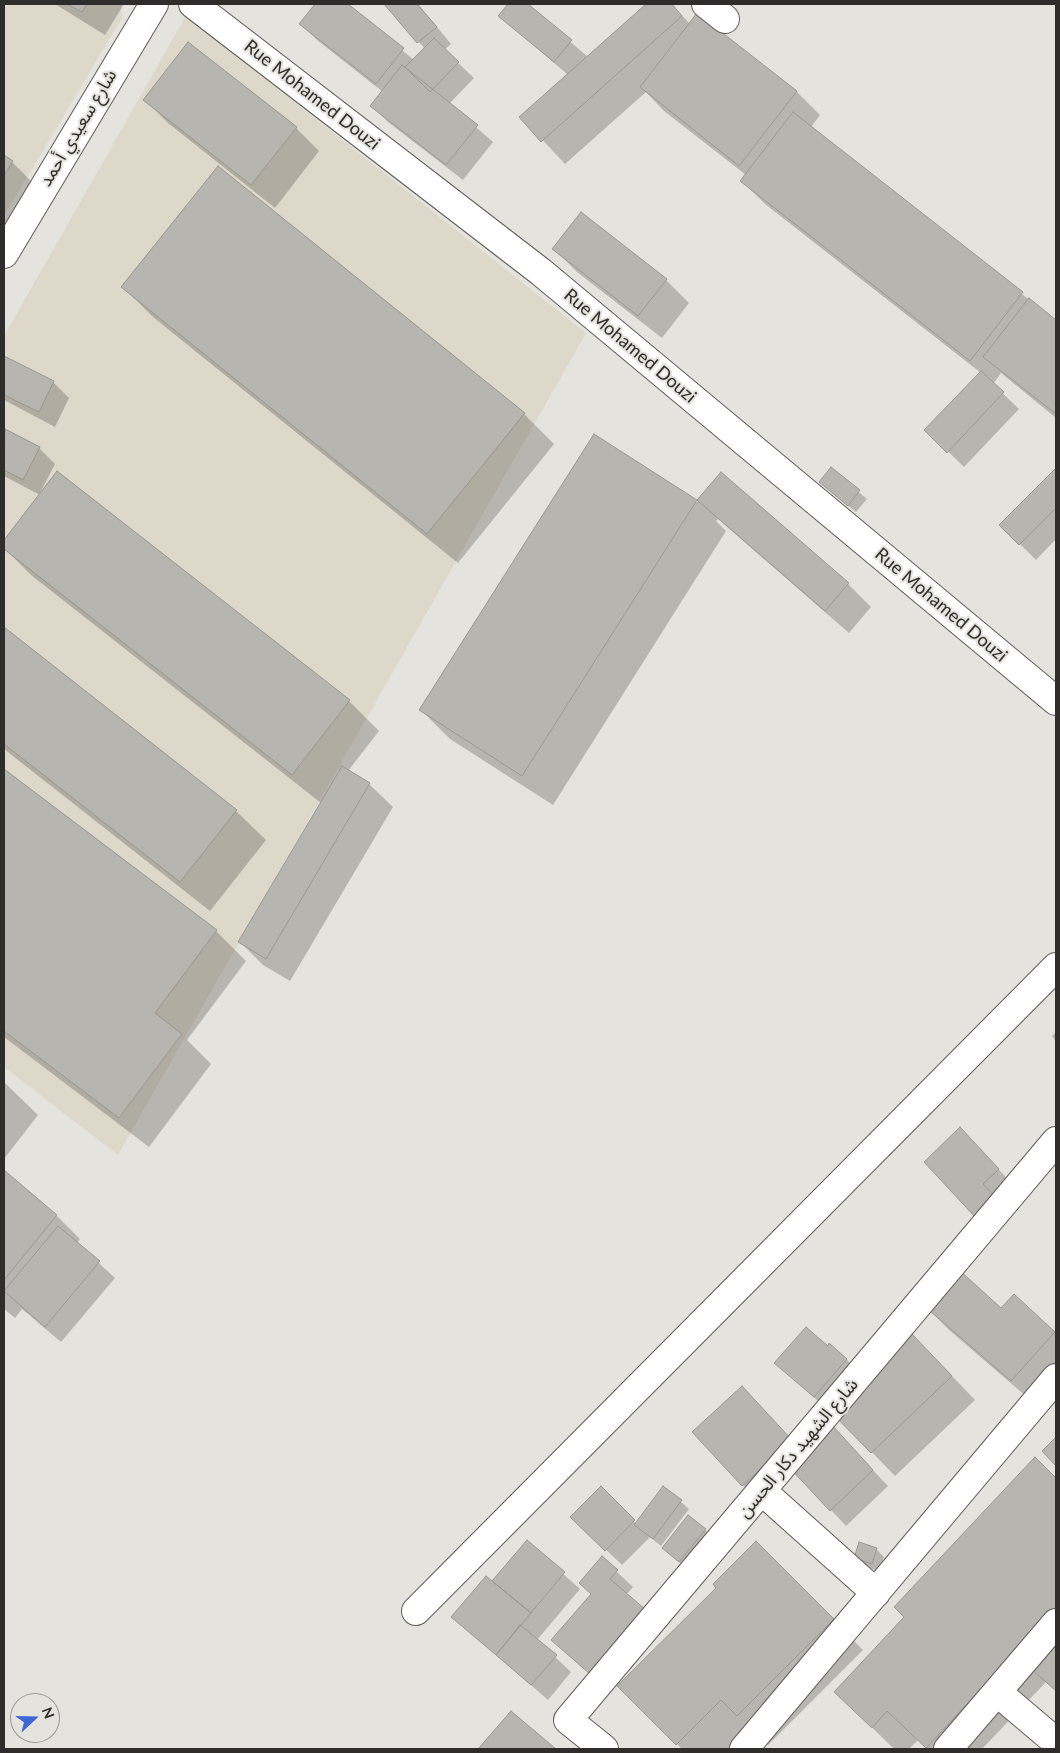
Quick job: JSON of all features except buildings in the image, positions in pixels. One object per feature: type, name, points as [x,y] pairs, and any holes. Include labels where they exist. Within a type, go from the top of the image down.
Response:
[{"type":"street","name":"شارع سعيدي أحمد","points":[[4,254],[154,4]]},
{"type":"street","name":"Rue Mohamed Douzi","points":[[193,4],[541,272],[1056,701]]},
{"type":"street","points":[[416,1612],[1056,967]]},
{"type":"street","name":"شارع الشهيد دكار الحسن","points":[[604,1749],[568,1720],[1056,1140]]},
{"type":"street","points":[[744,1749],[1056,1378]]},
{"type":"street","points":[[762,1491],[876,1593]]},
{"type":"street","points":[[948,1749],[1056,1623]]},
{"type":"street","points":[[997,1692],[1056,1742]]},
{"type":"shaded area","points":[[4,4],[121,4],[122,18],[4,216]]},
{"type":"shaded area","points":[[186,16],[586,333],[118,1155],[4,1067],[4,336]]}]
